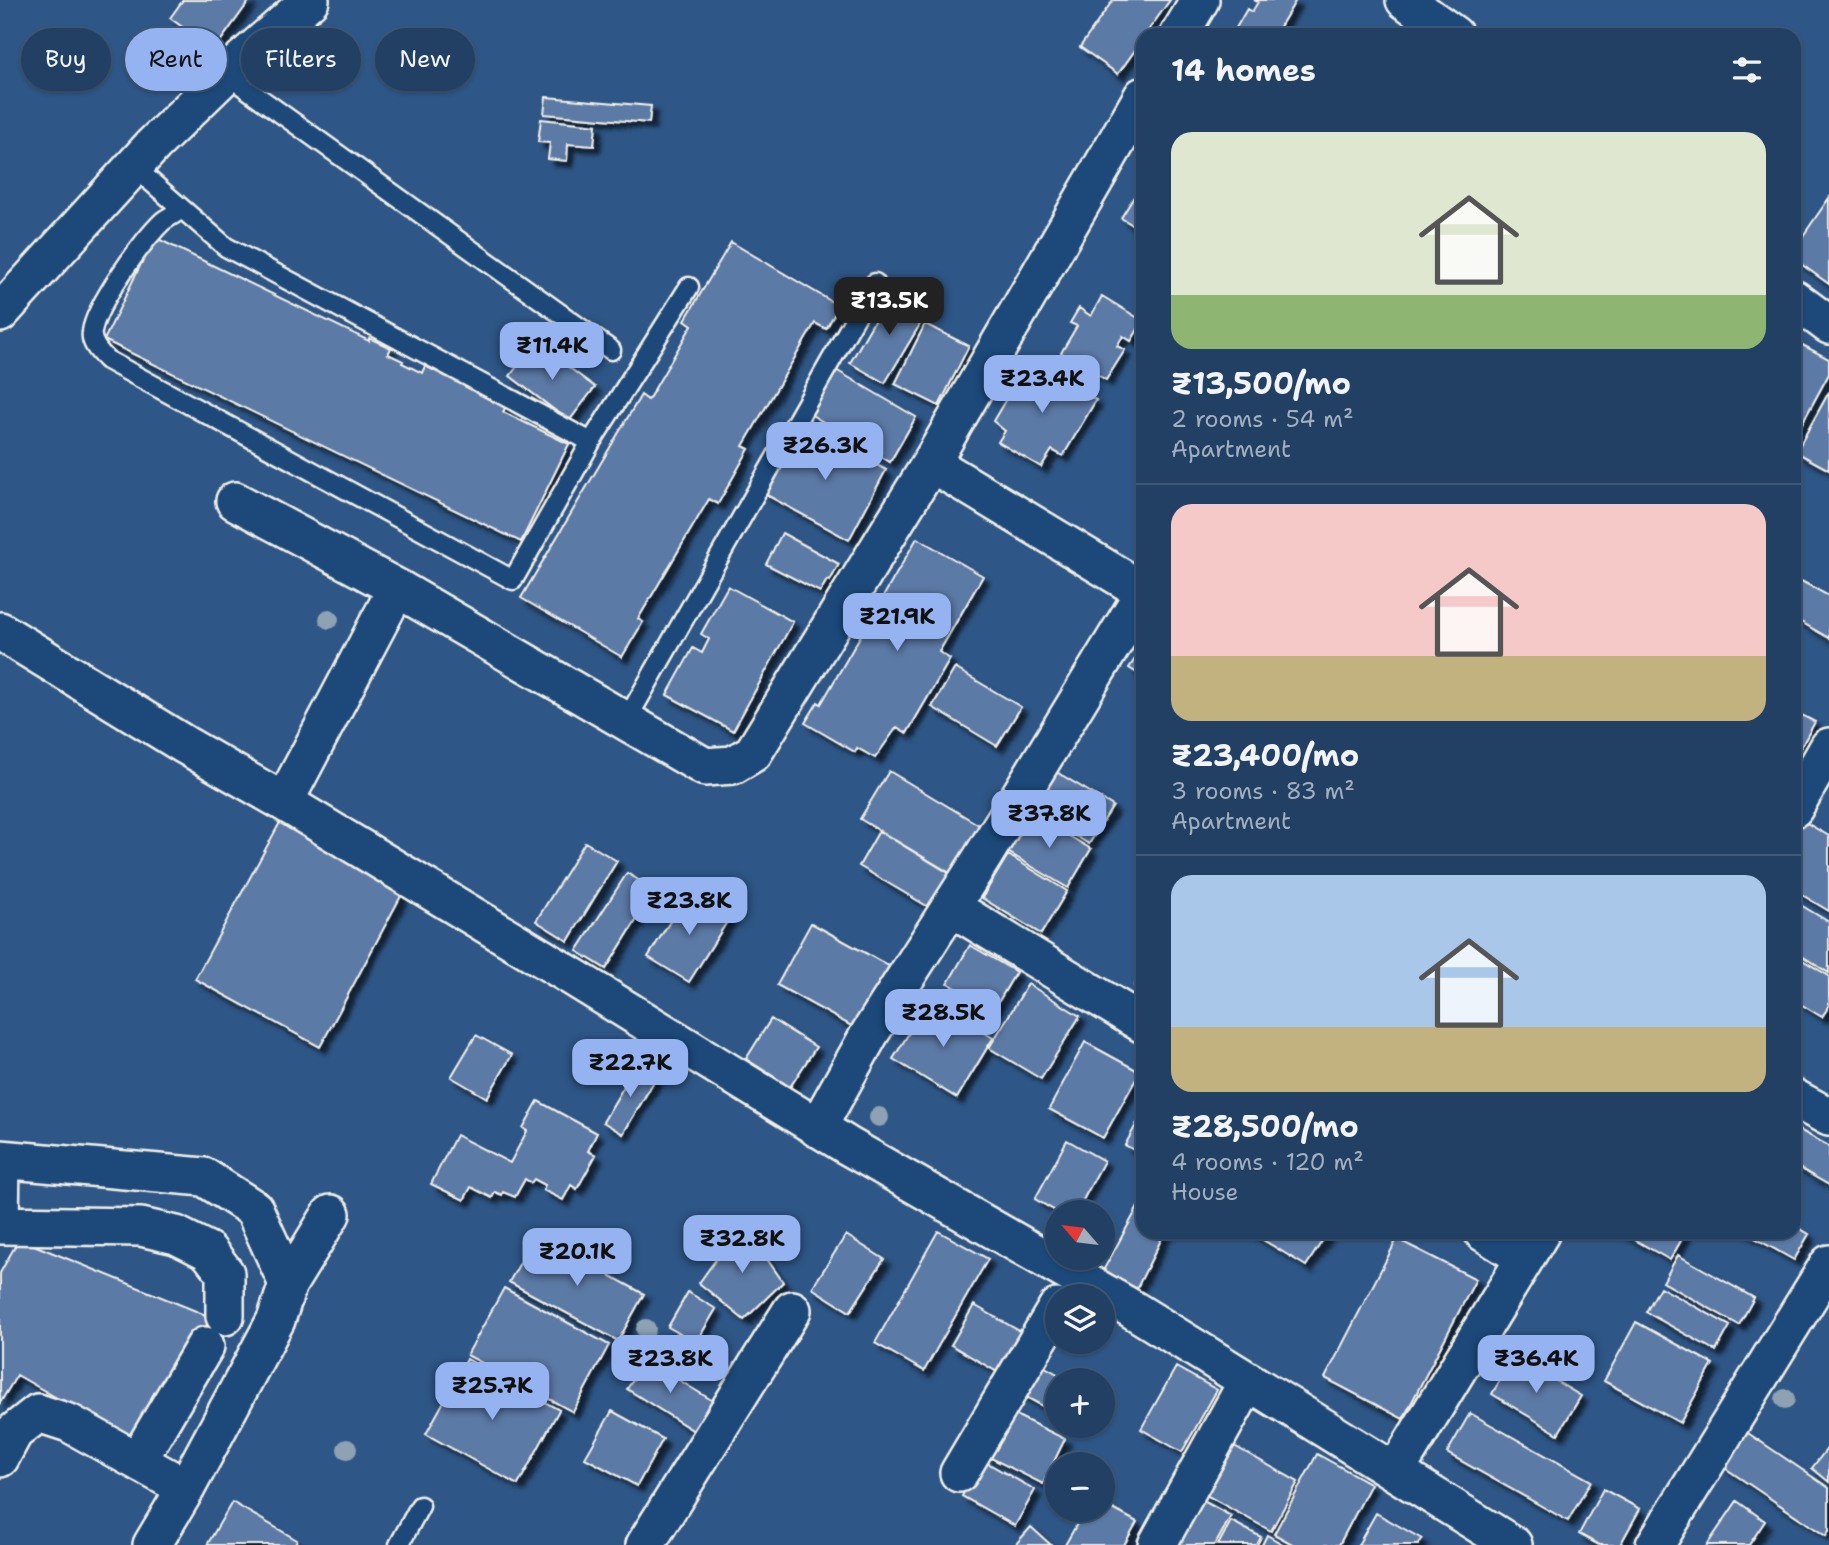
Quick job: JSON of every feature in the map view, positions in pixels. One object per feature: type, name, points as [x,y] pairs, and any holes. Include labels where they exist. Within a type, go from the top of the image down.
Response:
[{"type":"street","points":[[227,73],[310,0]]},
{"type":"street","points":[[1183,28],[1200,0]]},
{"type":"street","points":[[1405,0],[1444,28]]},
{"type":"street","points":[[0,313],[133,166],[209,91]]},
{"type":"street","points":[[235,501],[397,588],[705,768],[733,765],[753,753],[1136,121]]},
{"type":"street","points":[[1801,304],[1829,325]]},
{"type":"street","points":[[931,463],[1136,588]]},
{"type":"street","points":[[284,802],[397,588]]},
{"type":"street","points":[[817,1128],[870,1033],[951,907],[1136,603]]},
{"type":"street","points":[[0,631],[817,1128],[1065,1284]]},
{"type":"street","points":[[1801,796],[1829,747]]},
{"type":"street","points":[[951,907],[1136,1020]]},
{"type":"street","points":[[1801,1102],[1829,1117]]},
{"type":"street","points":[[225,1316],[225,1273],[208,1251],[176,1235],[141,1227],[0,1225],[1,1159],[204,1177],[254,1209],[288,1284]]},
{"type":"street","points":[[152,1545],[186,1488],[276,1320],[288,1284],[331,1214]]},
{"type":"street","points":[[1395,1472],[1533,1245],[1510,1239]]},
{"type":"street","points":[[1654,1545],[1750,1390],[1819,1304],[1829,1264]]},
{"type":"street","points":[[645,1545],[792,1310]]},
{"type":"street","points":[[1115,1311],[1248,1381],[1513,1545]]},
{"type":"street","points":[[958,1473],[1045,1328]]},
{"type":"street","points":[[138,1460],[205,1346]]},
{"type":"street","points":[[1157,1545],[1248,1381]]},
{"type":"street","points":[[0,1458],[14,1432],[38,1413],[69,1423],[186,1488]]},
{"type":"lane","points":[[227,75],[611,350]]},
{"type":"lane","points":[[133,166],[226,247],[591,442]]},
{"type":"lane","points":[[182,209],[163,222],[101,305],[91,334],[97,349],[107,360],[513,580],[591,442],[689,287]]},
{"type":"lane","points":[[626,721],[875,283]]},
{"type":"lane","points":[[399,1545],[421,1506]]},
{"type":"building","points":[[183,0],[250,0],[227,32],[227,28],[184,28],[170,18]]},
{"type":"building","points":[[1113,0],[1170,0],[1150,28],[1136,28],[1136,49],[1118,74],[1080,47]]},
{"type":"building","points":[[1254,0],[1296,0],[1279,28],[1236,28],[1247,9],[1252,12],[1258,2]]},
{"type":"building","points":[[546,97],[651,106],[649,123],[544,114]]},
{"type":"building","points":[[541,119],[596,125],[594,146],[568,144],[567,161],[548,159],[550,143],[538,142]]},
{"type":"building","points":[[1136,193],[1136,227],[1121,218]]},
{"type":"building","points":[[1829,198],[1829,284],[1801,264],[1801,239]]},
{"type":"building","points":[[154,237],[369,341],[369,338],[391,348],[388,354],[403,361],[402,363],[422,373],[425,366],[506,406],[503,412],[569,444],[521,542],[104,340]]},
{"type":"building","points":[[731,242],[839,306],[826,329],[815,323],[743,446],[749,449],[718,504],[709,499],[638,619],[643,622],[622,657],[521,598],[641,395],[648,400],[692,325],[685,320]]},
{"type":"building","points":[[892,290],[928,311],[885,383],[850,363]]},
{"type":"building","points":[[1102,296],[1136,317],[1136,333],[1131,341],[1123,336],[1117,346],[1125,350],[1106,380],[1061,353],[1077,326],[1070,323],[1079,308],[1091,316]]},
{"type":"building","points":[[925,324],[969,346],[939,406],[895,384]]},
{"type":"building","points":[[535,342],[595,387],[569,421],[510,376]]},
{"type":"building","points":[[1801,344],[1829,359],[1829,374],[1801,425]]},
{"type":"building","points":[[1029,360],[1096,400],[1063,456],[1052,450],[1041,467],[998,442],[1005,431],[993,421]]},
{"type":"building","points":[[836,370],[916,417],[890,462],[810,414]]},
{"type":"building","points":[[1829,392],[1829,470],[1801,455],[1801,443]]},
{"type":"building","points":[[801,423],[886,470],[849,540],[763,493]]},
{"type":"building","points":[[782,533],[839,564],[820,592],[766,564]]},
{"type":"building","points":[[917,538],[983,576],[939,652],[950,659],[907,733],[897,727],[875,758],[857,748],[855,752],[805,723],[818,702],[821,704]]},
{"type":"building","points":[[1801,581],[1829,596],[1829,638],[1801,622]]},
{"type":"building","points":[[728,586],[793,622],[733,731],[667,695],[693,648],[702,653],[709,639],[701,634]]},
{"type":"building","points":[[1136,658],[1136,672],[1129,668]]},
{"type":"building","points":[[955,668],[1021,707],[997,746],[932,707]]},
{"type":"building","points":[[1801,715],[1815,722],[1801,747]]},
{"type":"building","points":[[889,771],[984,828],[955,876],[860,819]]},
{"type":"building","points":[[1055,771],[1113,806],[1089,844],[1031,809]]},
{"type":"building","points":[[1029,812],[1091,849],[1068,888],[1006,851]]},
{"type":"building","points":[[285,813],[408,883],[320,1047],[195,979]]},
{"type":"building","points":[[1801,820],[1829,836],[1829,911],[1801,894]]},
{"type":"building","points":[[879,831],[957,878],[937,912],[859,866]]},
{"type":"building","points":[[585,842],[617,861],[568,941],[536,921]]},
{"type":"building","points":[[1008,855],[1067,891],[1041,934],[982,898]]},
{"type":"building","points":[[627,873],[655,890],[606,969],[577,951]]},
{"type":"building","points":[[689,891],[730,917],[689,982],[648,957]]},
{"type":"building","points":[[1801,905],[1829,922],[1829,973],[1801,955]]},
{"type":"building","points":[[811,923],[889,966],[855,1028],[777,985]]},
{"type":"building","points":[[970,945],[1016,972],[993,1011],[948,983]]},
{"type":"building","points":[[1801,959],[1829,976],[1829,1006],[1822,1017],[1801,1004]]},
{"type":"building","points":[[1028,984],[1080,1016],[1041,1079],[989,1048]]},
{"type":"building","points":[[930,999],[993,1038],[957,1098],[893,1059]]},
{"type":"building","points":[[771,1019],[816,1047],[790,1087],[746,1059]]},
{"type":"building","points":[[476,1035],[512,1055],[487,1098],[451,1077]]},
{"type":"building","points":[[1085,1042],[1136,1070],[1136,1079],[1103,1138],[1049,1109]]},
{"type":"building","points":[[637,1064],[657,1076],[623,1134],[603,1122]]},
{"type":"building","points":[[538,1101],[597,1133],[588,1151],[596,1155],[577,1189],[571,1185],[563,1200],[543,1190],[545,1185],[534,1179],[531,1183],[525,1179],[515,1197],[495,1192],[492,1198],[471,1187],[464,1200],[431,1184],[456,1135],[510,1163],[527,1131],[523,1128]]},
{"type":"building","points":[[1136,1125],[1136,1151],[1125,1145]]},
{"type":"building","points":[[1801,1131],[1829,1146],[1829,1185],[1801,1169]]},
{"type":"building","points":[[1067,1140],[1104,1161],[1083,1200],[1045,1200],[1045,1205],[1035,1199]]},
{"type":"building","points":[[1136,1211],[1136,1239],[1162,1239],[1133,1296],[1115,1284],[1099,1278],[1103,1270],[1115,1270],[1115,1249]]},
{"type":"building","points":[[742,1223],[783,1282],[744,1320],[699,1283]]},
{"type":"building","points":[[1801,1229],[1809,1234],[1794,1260],[1756,1239],[1801,1239]]},
{"type":"building","points":[[938,1231],[988,1259],[924,1371],[875,1343]]},
{"type":"building","points":[[536,1235],[644,1294],[618,1341],[509,1282]]},
{"type":"building","points":[[846,1235],[884,1259],[850,1312],[812,1288]]},
{"type":"building","points":[[19,1239],[213,1318],[128,1439],[17,1375],[0,1403],[0,1273]]},
{"type":"building","points":[[1262,1239],[1323,1239],[1306,1266]]},
{"type":"building","points":[[1397,1239],[1476,1279],[1403,1419],[1325,1378]]},
{"type":"building","points":[[1633,1239],[1682,1239],[1670,1260]]},
{"type":"building","points":[[1678,1255],[1754,1298],[1739,1325],[1663,1282]]},
{"type":"building","points":[[1660,1287],[1730,1326],[1716,1351],[1646,1312]]},
{"type":"building","points":[[504,1288],[609,1345],[573,1412],[467,1355]]},
{"type":"building","points":[[688,1292],[716,1309],[696,1343],[668,1327]]},
{"type":"building","points":[[974,1305],[1028,1336],[1006,1377],[951,1345]]},
{"type":"building","points":[[1636,1322],[1713,1364],[1680,1423],[1604,1381]]},
{"type":"building","points":[[1514,1356],[1581,1396],[1558,1434],[1492,1394]]},
{"type":"building","points":[[467,1359],[559,1410],[518,1485],[426,1434]]},
{"type":"building","points":[[646,1360],[713,1401],[694,1431],[627,1389]]},
{"type":"building","points":[[1036,1362],[1047,1368],[1045,1407],[1019,1393]]},
{"type":"building","points":[[1176,1367],[1217,1390],[1182,1452],[1141,1429]]},
{"type":"building","points":[[1001,1408],[1045,1429],[1045,1438],[1065,1439],[1059,1452],[1045,1452],[1043,1484],[979,1452]]},
{"type":"building","points":[[612,1411],[663,1439],[637,1486],[585,1458]]},
{"type":"building","points":[[1470,1413],[1591,1481],[1568,1521],[1447,1453]]},
{"type":"building","points":[[1745,1431],[1829,1488],[1829,1531],[1826,1536],[1722,1466]]},
{"type":"building","points":[[1229,1443],[1298,1482],[1271,1531],[1201,1492]]},
{"type":"building","points":[[1829,1446],[1829,1482],[1812,1468]]},
{"type":"building","points":[[1317,1454],[1371,1484],[1339,1545],[1294,1545],[1274,1534]]},
{"type":"building","points":[[982,1460],[1035,1490],[1015,1526],[962,1496]]},
{"type":"building","points":[[1603,1489],[1640,1509],[1620,1545],[1599,1545],[1579,1534]]},
{"type":"building","points":[[1196,1497],[1231,1516],[1215,1545],[1169,1545]]},
{"type":"building","points":[[1737,1501],[1765,1521],[1749,1545],[1707,1545]]},
{"type":"building","points":[[232,1502],[297,1540],[294,1545],[207,1545]]},
{"type":"building","points":[[1115,1510],[1137,1522],[1124,1545],[1065,1545],[1078,1522],[1115,1522]]},
{"type":"building","points":[[1376,1513],[1422,1539],[1418,1545],[1358,1545]]},
{"type":"building","points":[[1231,1521],[1261,1537],[1257,1545],[1218,1545]]},
{"type":"building","points":[[1031,1527],[1051,1545],[1015,1545]]},
{"type":"building","points":[[1267,1535],[1284,1545],[1262,1545]]}]
